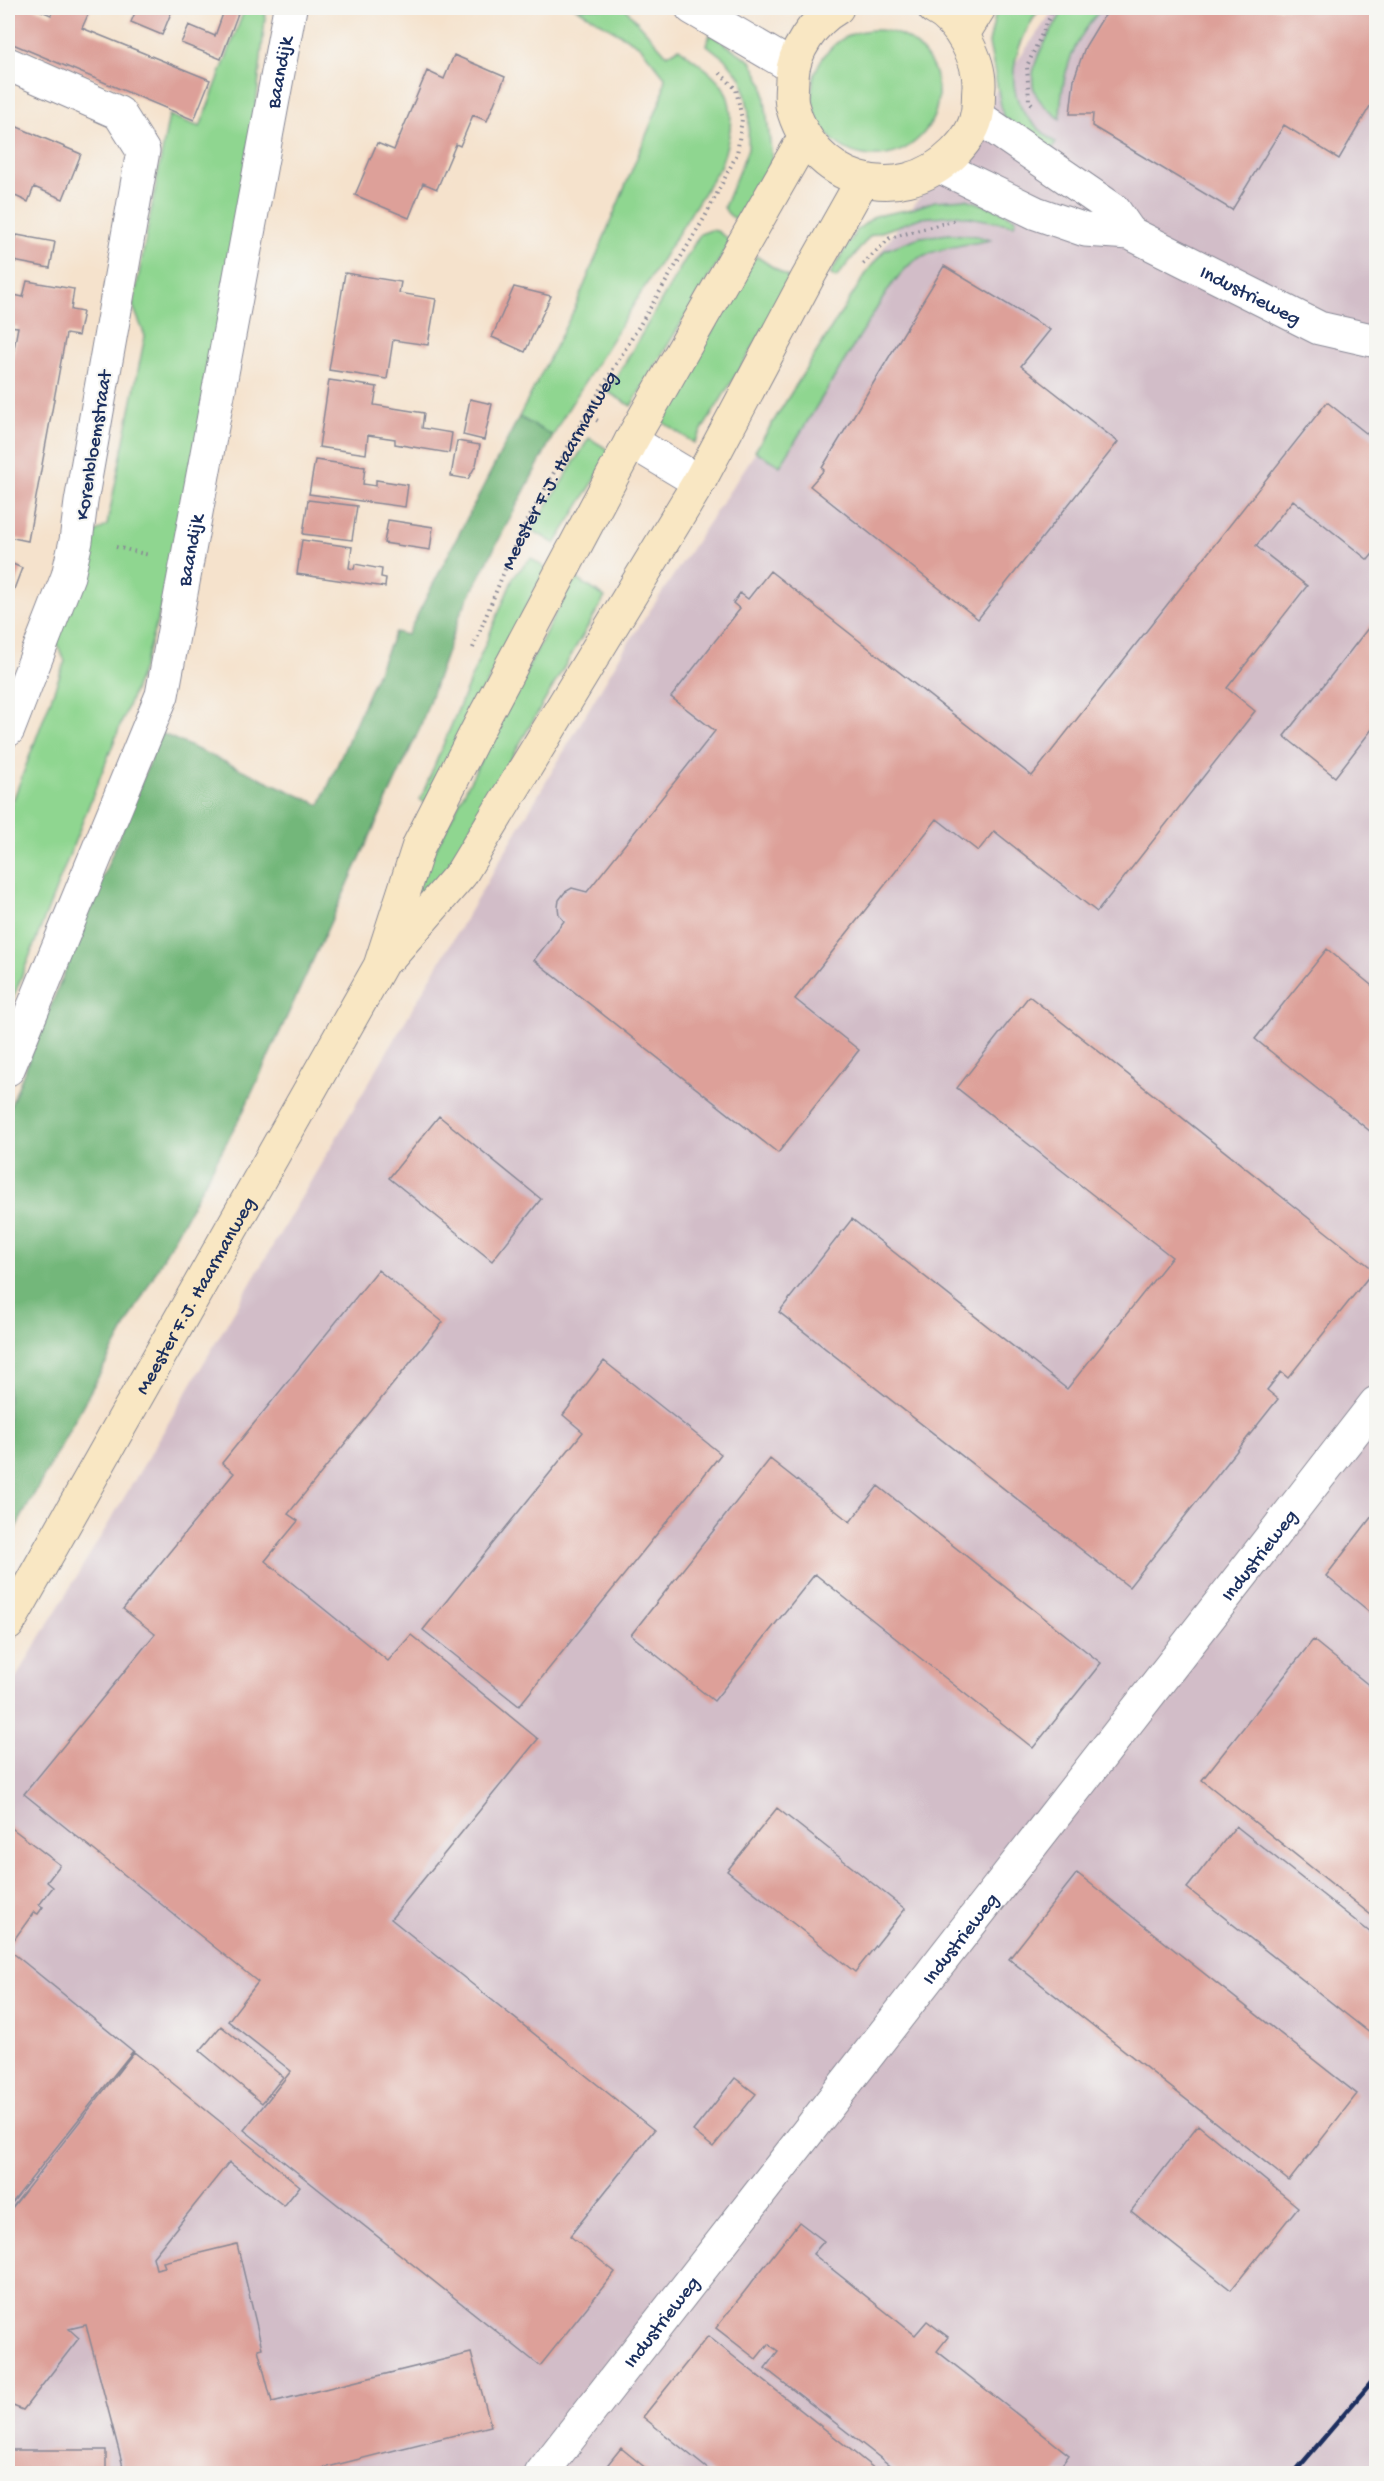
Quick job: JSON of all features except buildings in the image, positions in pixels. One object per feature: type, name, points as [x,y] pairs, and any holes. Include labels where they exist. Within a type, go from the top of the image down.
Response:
[{"type":"main road","points":[[833,8],[808,34],[793,67],[792,103],[804,138],[829,165],[862,181],[903,182],[940,167],[963,144],[977,116],[979,74],[971,21],[934,8]]},
{"type":"main road","name":"Meester F.J. Haarmanweg","points":[[8,1624],[380,966],[419,845],[481,723],[632,441],[804,138]]},
{"type":"main road","name":"Meester F.J. Haarmanweg","points":[[380,966],[461,874],[699,482],[862,181]]},
{"type":"street","name":"Baandijk","points":[[8,1069],[162,695],[290,8]]},
{"type":"street","points":[[692,8],[793,67]]},
{"type":"street","name":"Korenbloemstraat","points":[[8,64],[119,113],[143,151],[68,576],[8,730]]},
{"type":"street","name":"Industrieweg","points":[[977,116],[1114,210],[1130,233]]},
{"type":"street","name":"Industrieweg","points":[[940,167],[1046,216],[1085,230],[1130,233],[1319,328],[1377,342]]},
{"type":"street","points":[[632,441],[699,482]]},
{"type":"street","name":"Industrieweg","points":[[541,2474],[1377,1403]]},
{"type":"path","points":[[1037,110],[1029,101],[1027,66],[1054,8]]},
{"type":"path","name":"Meester F.J. Haarmanweg","points":[[471,655],[517,540],[586,414],[705,217],[737,154],[742,119],[736,89],[714,67]]},
{"type":"path","points":[[859,271],[890,238],[954,220],[964,222]]},
{"type":"path","points":[[120,548],[151,556]]},
{"type":"shaded area","points":[[1055,8],[1376,8],[1376,2473],[8,2473],[8,1691],[623,651],[753,456],[869,268]]},
{"type":"green space","points":[[245,8],[266,8],[257,98],[183,535],[143,668],[8,1011],[8,814],[65,661],[56,642],[88,538],[107,525],[145,336],[133,306],[169,115],[200,127]]},
{"type":"green space","points":[[576,8],[625,8],[667,55],[679,48],[718,80],[729,102],[731,121],[726,150],[720,167],[553,436],[519,417],[574,310],[662,97],[665,77],[640,46]]},
{"type":"green space","points":[[997,8],[1040,8],[1020,45],[1014,71],[1014,84],[1017,98],[1026,116],[1056,143],[1051,151],[1003,116],[989,43]]},
{"type":"green space","points":[[1065,8],[1102,8],[1083,33],[1070,59],[1063,87],[1060,119],[1039,100],[1035,92],[1033,72],[1047,37]]},
{"type":"green space","points":[[875,30],[899,35],[920,48],[933,69],[938,93],[933,117],[920,138],[899,151],[875,156],[851,151],[830,138],[817,117],[812,93],[817,69],[830,48],[851,35]]},
{"type":"green space","points":[[710,34],[751,61],[763,84],[772,159],[761,190],[742,221],[727,213],[724,207],[748,149],[749,112],[742,79],[726,60],[707,45]]},
{"type":"green space","points":[[966,199],[997,209],[1016,219],[1014,225],[957,215],[920,218],[870,236],[836,278],[830,274],[857,230],[875,216],[912,209],[935,201]]},
{"type":"green space","points":[[711,230],[717,231],[731,241],[631,406],[608,392],[700,234]]},
{"type":"green space","points":[[950,234],[977,236],[990,240],[934,252],[909,265],[888,290],[780,466],[755,451],[869,269],[885,250],[920,237]]},
{"type":"green space","points":[[756,256],[794,281],[694,443],[660,420]]},
{"type":"green space","points":[[519,417],[553,436],[461,612],[419,730],[243,1112],[8,1542],[8,1112],[161,733],[320,805],[395,632],[407,635]]},
{"type":"green space","points":[[589,438],[612,452],[555,544],[532,530]]},
{"type":"green space","points":[[531,558],[546,569],[425,803],[420,800],[514,576]]},
{"type":"green space","points":[[574,577],[605,597],[419,917],[406,907]]},
{"type":"railway","points":[[1293,2474],[1376,2377]]}]
